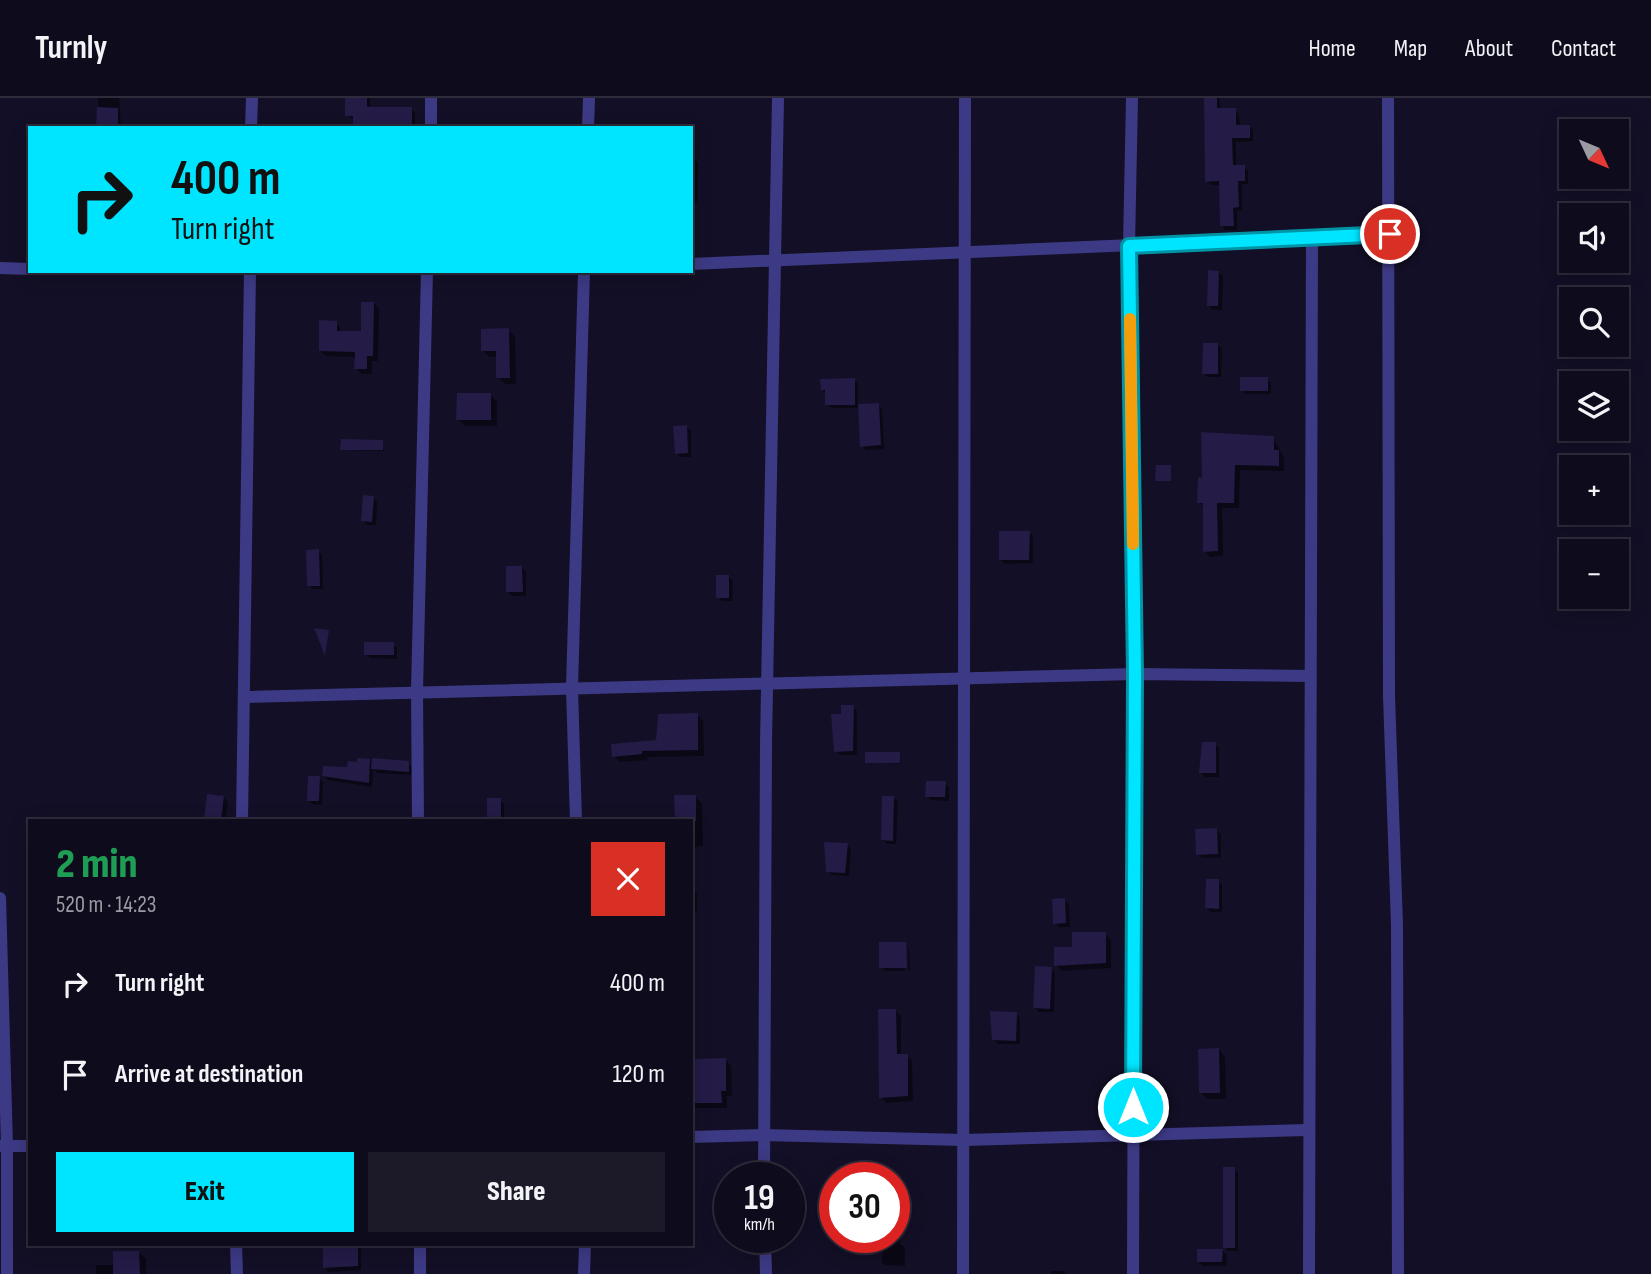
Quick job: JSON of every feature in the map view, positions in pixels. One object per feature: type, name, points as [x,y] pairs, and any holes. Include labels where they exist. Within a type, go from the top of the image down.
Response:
[{"type":"street","points":[[251,126],[252,98]]},
{"type":"street","points":[[431,98],[431,126]]},
{"type":"street","points":[[589,98],[589,126]]},
{"type":"street","points":[[764,1162],[778,98]]},
{"type":"street","points":[[963,1274],[961,679],[965,98]]},
{"type":"street","points":[[1132,98],[1129,246],[1135,674],[1133,1274]]},
{"type":"street","points":[[1388,98],[1389,696],[1397,925],[1398,1274]]},
{"type":"street","points":[[693,264],[1129,246],[1312,235],[1390,234]]},
{"type":"street","points":[[1309,1274],[1307,1130],[1312,235]]},
{"type":"street","points":[[0,268],[28,269]]},
{"type":"street","points":[[242,819],[250,273]]},
{"type":"street","points":[[418,819],[417,691],[427,273]]},
{"type":"street","points":[[576,819],[572,688],[584,273]]},
{"type":"street","points":[[245,697],[1135,674],[1309,676]]},
{"type":"street","points":[[0,898],[7,1274]]},
{"type":"street","points":[[693,1137],[763,1135],[964,1140],[1307,1130]]},
{"type":"street","points":[[3,1146],[28,1146]]},
{"type":"street","points":[[236,1246],[237,1274]]},
{"type":"street","points":[[419,1246],[420,1274]]},
{"type":"street","points":[[584,1246],[584,1274]]},
{"type":"street","points":[[765,1253],[766,1274]]},
{"type":"building","points":[[345,98],[367,98],[367,107],[412,107],[412,126],[353,126],[353,116],[345,116]]},
{"type":"building","points":[[1204,98],[1217,98],[1217,108],[1236,108],[1236,125],[1250,125],[1250,138],[1232,138],[1233,165],[1245,165],[1245,181],[1238,181],[1239,207],[1233,208],[1234,226],[1220,226],[1219,181],[1205,182]]},
{"type":"building","points":[[97,107],[118,108],[118,126],[96,126]]},
{"type":"building","points":[[1208,270],[1219,271],[1218,306],[1207,306]]},
{"type":"building","points":[[361,302],[374,302],[373,356],[367,356],[367,369],[354,369],[355,352],[319,351],[319,320],[337,321],[337,331],[361,331]]},
{"type":"building","points":[[509,328],[510,378],[496,378],[496,351],[481,351],[481,329]]},
{"type":"building","points":[[1203,343],[1218,343],[1218,374],[1202,374]]},
{"type":"building","points":[[1240,377],[1268,377],[1268,391],[1240,391]]},
{"type":"building","points":[[855,378],[855,405],[825,405],[825,390],[821,390],[820,379]]},
{"type":"building","points":[[457,393],[491,393],[491,420],[456,420]]},
{"type":"building","points":[[879,403],[881,445],[860,447],[858,404]]},
{"type":"building","points":[[687,425],[688,453],[675,454],[673,426]]},
{"type":"building","points":[[1201,432],[1274,436],[1274,450],[1279,450],[1279,466],[1235,465],[1234,503],[1217,503],[1218,551],[1203,552],[1203,503],[1197,503],[1198,477],[1202,478]]},
{"type":"building","points":[[341,439],[383,440],[383,450],[340,450]]},
{"type":"building","points":[[1156,465],[1171,465],[1171,481],[1155,481]]},
{"type":"building","points":[[363,495],[374,496],[372,522],[361,521]]},
{"type":"building","points":[[999,531],[1030,531],[1029,560],[999,560]]},
{"type":"building","points":[[319,549],[320,586],[307,586],[306,550]]},
{"type":"building","points":[[506,566],[522,566],[523,592],[506,592]]},
{"type":"building","points":[[716,575],[729,575],[729,598],[716,598]]},
{"type":"building","points":[[314,628],[329,630],[325,656]]},
{"type":"building","points":[[364,642],[394,642],[394,655],[364,655]]},
{"type":"building","points":[[841,705],[854,705],[853,751],[834,752],[831,714],[841,714]]},
{"type":"building","points":[[698,713],[698,750],[642,751],[642,754],[612,757],[611,744],[656,740],[658,714]]},
{"type":"building","points":[[1202,742],[1216,742],[1216,773],[1199,773]]},
{"type":"building","points":[[865,752],[900,752],[900,763],[865,763]]},
{"type":"building","points":[[357,758],[370,759],[369,783],[322,776],[323,766],[347,767],[348,761],[357,762]]},
{"type":"building","points":[[372,758],[409,761],[409,772],[371,769]]},
{"type":"building","points":[[308,776],[320,776],[319,801],[307,801]]},
{"type":"building","points":[[926,781],[946,781],[945,797],[925,797]]},
{"type":"building","points":[[207,794],[224,796],[221,819],[204,819]]},
{"type":"building","points":[[674,795],[696,795],[696,821],[675,819]]},
{"type":"building","points":[[882,796],[894,796],[893,841],[881,840]]},
{"type":"building","points":[[487,798],[501,798],[501,819],[487,819]]},
{"type":"building","points":[[1217,828],[1218,854],[1196,855],[1195,829]]},
{"type":"building","points":[[824,842],[848,843],[845,873],[826,872]]},
{"type":"building","points":[[1206,879],[1219,879],[1219,909],[1205,908]]},
{"type":"building","points":[[1065,898],[1066,923],[1053,924],[1052,899]]},
{"type":"building","points":[[1072,932],[1106,932],[1106,963],[1054,966],[1054,947],[1072,947]]},
{"type":"building","points":[[879,942],[906,942],[907,968],[879,968]]},
{"type":"building","points":[[1035,966],[1052,967],[1050,1009],[1033,1008]]},
{"type":"building","points":[[878,1009],[896,1009],[897,1054],[908,1054],[908,1096],[879,1098]]},
{"type":"building","points":[[990,1011],[1017,1012],[1016,1041],[992,1040]]},
{"type":"building","points":[[1219,1048],[1220,1093],[1199,1093],[1198,1049]]},
{"type":"building","points":[[726,1058],[726,1091],[721,1091],[722,1103],[693,1103],[693,1059]]},
{"type":"building","points":[[1223,1167],[1235,1167],[1235,1248],[1223,1248]]},
{"type":"building","points":[[323,1246],[358,1246],[358,1266],[323,1268]]},
{"type":"building","points":[[1197,1249],[1223,1249],[1222,1262],[1197,1262]]},
{"type":"building","points":[[113,1251],[139,1251],[140,1274],[113,1274]]},
{"type":"slow traffic","points":[[1130,319],[1133,544]]},
{"type":"route","points":[[1133,1107],[1135,674],[1129,246],[1312,235],[1390,234]]}]
